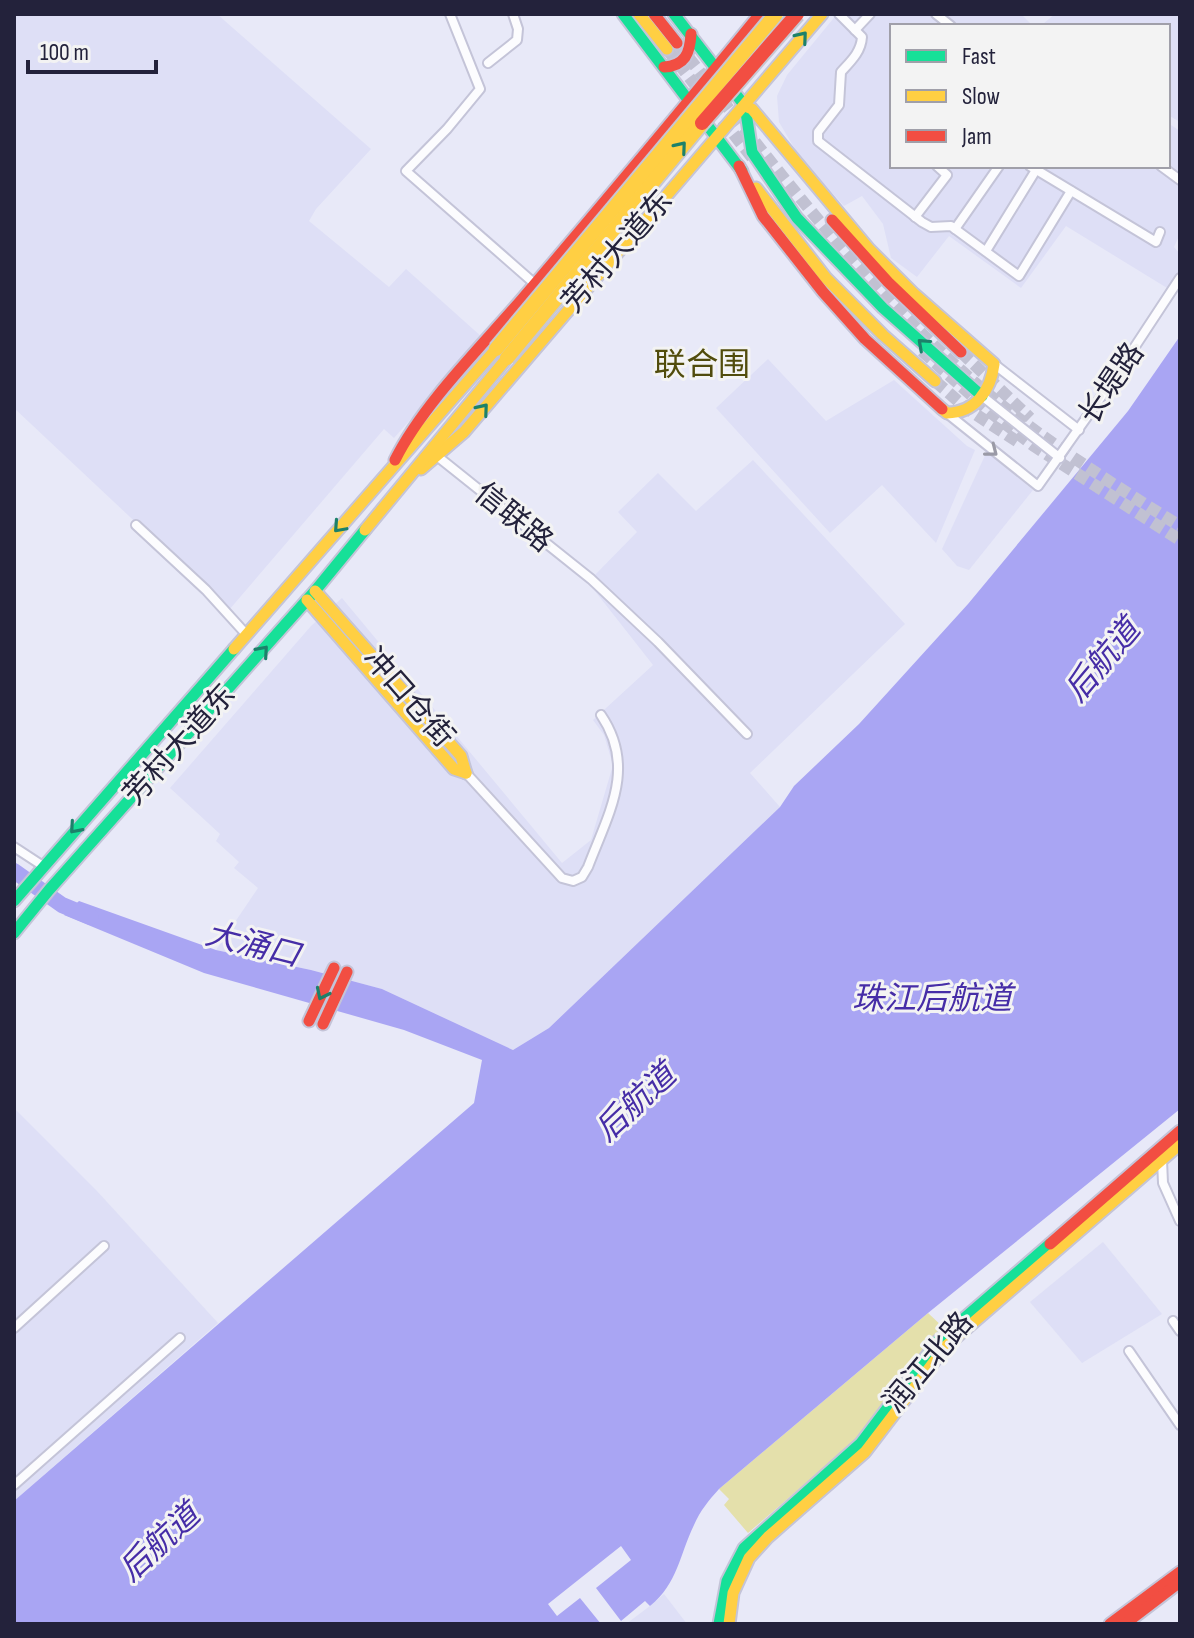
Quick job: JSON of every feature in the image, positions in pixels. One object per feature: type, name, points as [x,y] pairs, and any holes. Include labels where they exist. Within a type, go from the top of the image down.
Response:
[{"type":"main road","points":[[623,14],[826,278],[935,381]]},
{"type":"main road","points":[[639,14],[672,46],[654,14]]},
{"type":"main road","points":[[674,14],[851,243],[961,352]]},
{"type":"main road","name":"芳村大道东","points":[[391,469],[419,420],[760,14]]},
{"type":"main road","name":"芳村大道东","points":[[14,933],[45,894],[311,596],[406,482],[502,354],[776,14]]},
{"type":"main road","name":"芳村大道东","points":[[25,885],[391,469],[502,354],[797,14]]},
{"type":"main road","name":"芳村大道东","points":[[406,482],[464,432],[822,14]]},
{"type":"main road","points":[[664,67],[673,67],[687,59],[691,34]]},
{"type":"main road","points":[[739,166],[763,216],[865,339],[947,413],[964,413],[982,396],[993,378],[994,364],[889,270],[840,217],[752,109],[745,106]]},
{"type":"main road","points":[[745,106],[752,152],[797,218],[883,308],[982,396]]},
{"type":"main road","points":[[631,170],[664,197]]},
{"type":"main road","name":"冲口仓街","points":[[311,596],[454,769],[466,773]]},
{"type":"main road","points":[[316,1022],[340,970]]},
{"type":"main road","name":"润江北路","points":[[719,1624],[727,1581],[744,1548],[861,1443],[938,1341],[1180,1131]]},
{"type":"main road","name":"润江北路","points":[[729,1624],[738,1579],[757,1548],[865,1452],[886,1428],[931,1363],[954,1338],[1180,1144]]},
{"type":"main road","points":[[1110,1624],[1180,1572]]},
{"type":"main road","points":[[1125,1624],[1180,1582]]},
{"type":"street","points":[[450,14],[480,89],[406,171],[535,284]]},
{"type":"street","points":[[488,63],[517,40],[518,29],[513,14]]},
{"type":"street","points":[[839,14],[862,37],[861,45],[856,56],[841,72],[839,105],[818,132],[818,141],[915,217],[931,227],[951,226],[1019,276],[1071,191]]},
{"type":"street","points":[[855,30],[870,14]]},
{"type":"street","points":[[915,217],[947,175],[939,168]]},
{"type":"street","points":[[955,229],[998,168]]},
{"type":"street","points":[[986,251],[1033,168],[1156,242],[1160,232]]},
{"type":"street","points":[[1164,168],[1180,180]]},
{"type":"street","name":"长堤路","points":[[947,413],[1038,486],[1180,278]]},
{"type":"street","points":[[994,364],[1079,430]]},
{"type":"street","points":[[982,396],[1060,458]]},
{"type":"street","name":"信联路","points":[[437,456],[591,579],[658,642],[747,734]]},
{"type":"street","points":[[136,525],[206,590],[246,634]]},
{"type":"street","points":[[466,773],[562,878],[573,881],[582,877],[588,867],[617,793],[620,761],[612,732],[601,715]]},
{"type":"street","points":[[14,847],[25,885]]},
{"type":"street","points":[[1162,1160],[1163,1183],[1180,1221]]},
{"type":"street","points":[[14,1328],[104,1246]]},
{"type":"street","points":[[1173,1321],[1180,1331]]},
{"type":"street","points":[[14,1485],[180,1338]]},
{"type":"street","points":[[1129,1351],[1180,1425]]},
{"type":"shaded area","points":[[14,14],[217,14],[371,149],[316,209],[309,221],[389,287],[406,269],[483,338],[394,438],[384,429],[229,610],[14,408]]},
{"type":"shaded area","points":[[837,14],[1021,14],[1031,24],[890,24],[890,168],[1170,168],[1170,124],[1180,131],[1180,234],[1174,247],[1180,254],[1180,278],[1172,291],[1066,226],[1021,288],[949,236],[917,277],[891,258],[883,224],[862,196],[844,206],[799,156],[779,122],[777,96],[787,75]]},
{"type":"shaded area","points":[[1055,14],[1180,14],[1180,122],[1170,116],[1170,24],[1043,24]]},
{"type":"shaded area","points":[[768,359],[826,421],[894,380],[975,450],[936,543],[882,485],[830,533],[716,408]]},
{"type":"shaded area","points":[[987,451],[1033,490],[969,570],[957,566],[942,549]]},
{"type":"shaded area","points":[[753,460],[905,624],[750,773],[780,807],[549,1028],[513,1050],[382,989],[216,950],[258,888],[234,868],[239,862],[216,841],[220,834],[170,788],[311,626],[342,598],[562,863],[591,840],[613,765],[604,735],[593,720],[653,665],[591,586],[591,579],[637,532],[618,512],[658,473],[696,511]]},
{"type":"shaded area","points":[[14,1108],[96,1190],[218,1323],[14,1501]]},
{"type":"shaded area","points":[[1103,1242],[1162,1314],[1082,1363],[1030,1302]]},
{"type":"shaded area","points":[[928,1313],[943,1327],[859,1437],[748,1533],[724,1505],[729,1499],[719,1489]]},
{"type":"shaded area","points":[[664,1594],[687,1624],[626,1624],[650,1606]]},
{"type":"water","name":"珠江后航道","points":[[1180,336],[1180,1109],[928,1313],[719,1489],[696,1520],[667,1588],[650,1606],[645,1601],[621,1621],[596,1588],[631,1560],[621,1546],[548,1604],[557,1616],[580,1598],[601,1624],[14,1624],[14,1501],[474,1103],[482,1060],[404,1030],[204,973],[64,915],[79,901],[216,950],[382,989],[513,1050],[549,1028],[780,807],[794,786],[859,724],[968,604],[1128,411]]},
{"type":"waterway","name":"大涌口","points":[[14,871],[62,905],[91,917]]},
{"type":"tunnel","points":[[677,43],[794,191],[876,286],[920,331],[1014,415],[1180,526]]},
{"type":"tunnel","points":[[667,49],[754,160]]},
{"type":"tunnel","points":[[922,351],[990,412],[1034,446],[1180,540]]},
{"type":"tunnel","points":[[961,352],[1030,418]]},
{"type":"tunnel","points":[[935,381],[966,408],[1018,442]]},
{"type":"traffic: fast","points":[[623,14],[742,171]]},
{"type":"traffic: fast","points":[[674,14],[748,110]]},
{"type":"traffic: fast","points":[[745,106],[752,152],[797,218],[883,308],[982,396]]},
{"type":"traffic: fast","points":[[14,933],[365,530]]},
{"type":"traffic: fast","points":[[14,901],[234,649]]},
{"type":"traffic: fast","points":[[719,1624],[727,1581],[744,1548],[861,1443],[938,1341],[1050,1244]]},
{"type":"traffic: slow","points":[[639,14],[667,49]]},
{"type":"traffic: slow","points":[[496,349],[776,14]]},
{"type":"traffic: slow","points":[[421,469],[464,432],[822,14]]},
{"type":"traffic: slow","points":[[745,106],[752,109],[869,249],[914,294],[994,364],[989,383],[980,398],[957,412],[947,413],[942,409]]},
{"type":"traffic: slow","points":[[507,358],[702,123]]},
{"type":"traffic: slow","points":[[756,188],[826,278],[935,381]]},
{"type":"traffic: slow","points":[[234,649],[496,349]]},
{"type":"traffic: slow","points":[[365,530],[507,358]]},
{"type":"traffic: slow","points":[[315,591],[461,756],[466,773]]},
{"type":"traffic: slow","points":[[307,600],[454,769],[466,773]]},
{"type":"traffic: slow","points":[[729,1624],[733,1593],[749,1558],[768,1537],[865,1452],[946,1346],[1180,1144]]},
{"type":"traffic: jam","points":[[654,14],[677,43]]},
{"type":"traffic: jam","points":[[395,460],[437,397],[760,14]]},
{"type":"traffic: jam","points":[[702,123],[797,14]]},
{"type":"traffic: jam","points":[[664,67],[682,61],[691,34]]},
{"type":"traffic: jam","points":[[739,166],[763,216],[823,292],[865,339],[942,409]]},
{"type":"traffic: jam","points":[[832,220],[888,282],[961,352]]},
{"type":"traffic: jam","points":[[309,1021],[334,968]]},
{"type":"traffic: jam","points":[[323,1024],[347,972]]},
{"type":"traffic: jam","points":[[1050,1244],[1180,1131]]},
{"type":"traffic: jam","points":[[1110,1624],[1180,1572]]},
{"type":"traffic: jam","points":[[1125,1624],[1180,1582]]},
{"type":"district","name":"联合围","points":[[702,364]]},
{"type":"water label","name":"后航道","points":[[1102,660]]},
{"type":"water label","name":"后航道","points":[[635,1102]]},
{"type":"water label","name":"后航道","points":[[159,1542]]}]
